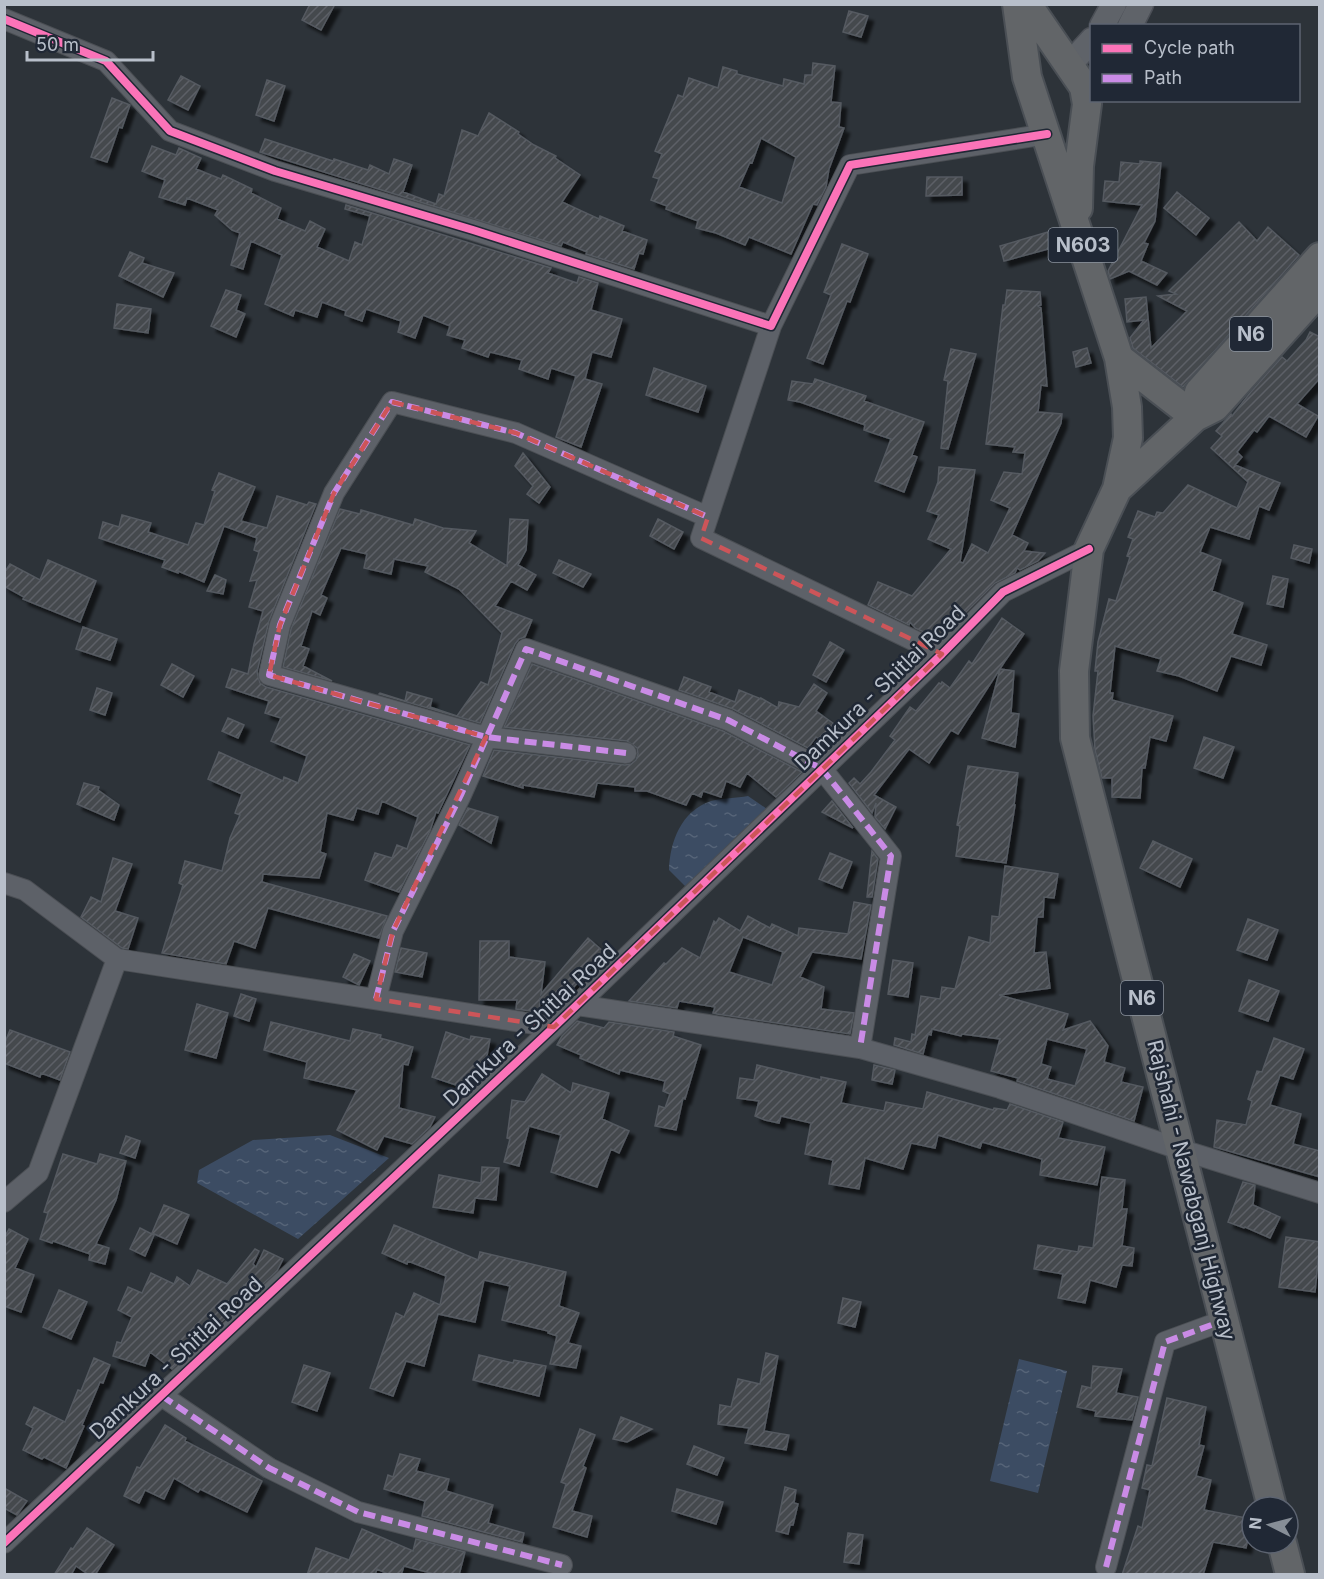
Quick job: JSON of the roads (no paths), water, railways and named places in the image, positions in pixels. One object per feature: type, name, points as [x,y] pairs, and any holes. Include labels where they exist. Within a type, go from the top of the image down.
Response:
[{"type":"highway","name":"N603","points":[[1017,4],[1028,77],[1119,358],[1127,407],[1128,438],[1117,489]]},
{"type":"highway","points":[[1027,4],[1070,64],[1090,100]]},
{"type":"highway","points":[[1028,77],[1070,64]]},
{"type":"highway","name":"N603","points":[[1077,228],[1079,166],[1090,100]]},
{"type":"highway","name":"N6","points":[[1196,417],[1199,392],[1320,257]]},
{"type":"highway","name":"N6","points":[[1117,489],[1196,417],[1215,407],[1320,290]]},
{"type":"highway","points":[[1119,358],[1196,417]]},
{"type":"highway","name":"Rajshahi - Nawabganj Highway","points":[[1117,489],[1089,549],[1074,671],[1075,738],[1269,1495]]},
{"type":"highway","points":[[1285,1555],[1290,1575]]},
{"type":"main road","points":[[1103,24],[1113,4]]},
{"type":"main road","points":[[1131,24],[1141,4]]},
{"type":"main road","points":[[1070,64],[1090,42]]},
{"type":"street","points":[[4,19],[106,61],[170,131],[275,171],[473,230],[771,326]]},
{"type":"street","points":[[942,654],[701,538],[771,326],[850,165],[1047,134]]},
{"type":"street","points":[[626,753],[486,737],[269,675],[280,625],[334,493],[392,402],[516,433],[708,517]]},
{"type":"street","name":"Damkura - Shitlai Road","points":[[4,1543],[578,1005],[1004,592],[1089,549]]},
{"type":"street","points":[[376,999],[393,931],[461,795],[526,649],[728,720],[822,769],[891,856],[860,1048]]},
{"type":"street","points":[[4,883],[25,890],[117,958],[554,1027]]},
{"type":"street","points":[[4,1202],[38,1173],[117,958]]},
{"type":"street","points":[[578,1005],[860,1048],[1000,1088],[1182,1150],[1320,1193]]},
{"type":"street","points":[[1106,1567],[1165,1342],[1225,1320]]},
{"type":"street","points":[[162,1396],[269,1468],[358,1512],[562,1565]]},
{"type":"water","points":[[748,796],[770,811],[688,889],[669,870],[672,849],[679,829],[692,812],[711,801]]},
{"type":"water","points":[[330,1135],[389,1158],[298,1239],[197,1183],[199,1170],[253,1140]]},
{"type":"water","points":[[1019,1359],[1067,1371],[1038,1493],[990,1481]]}]
